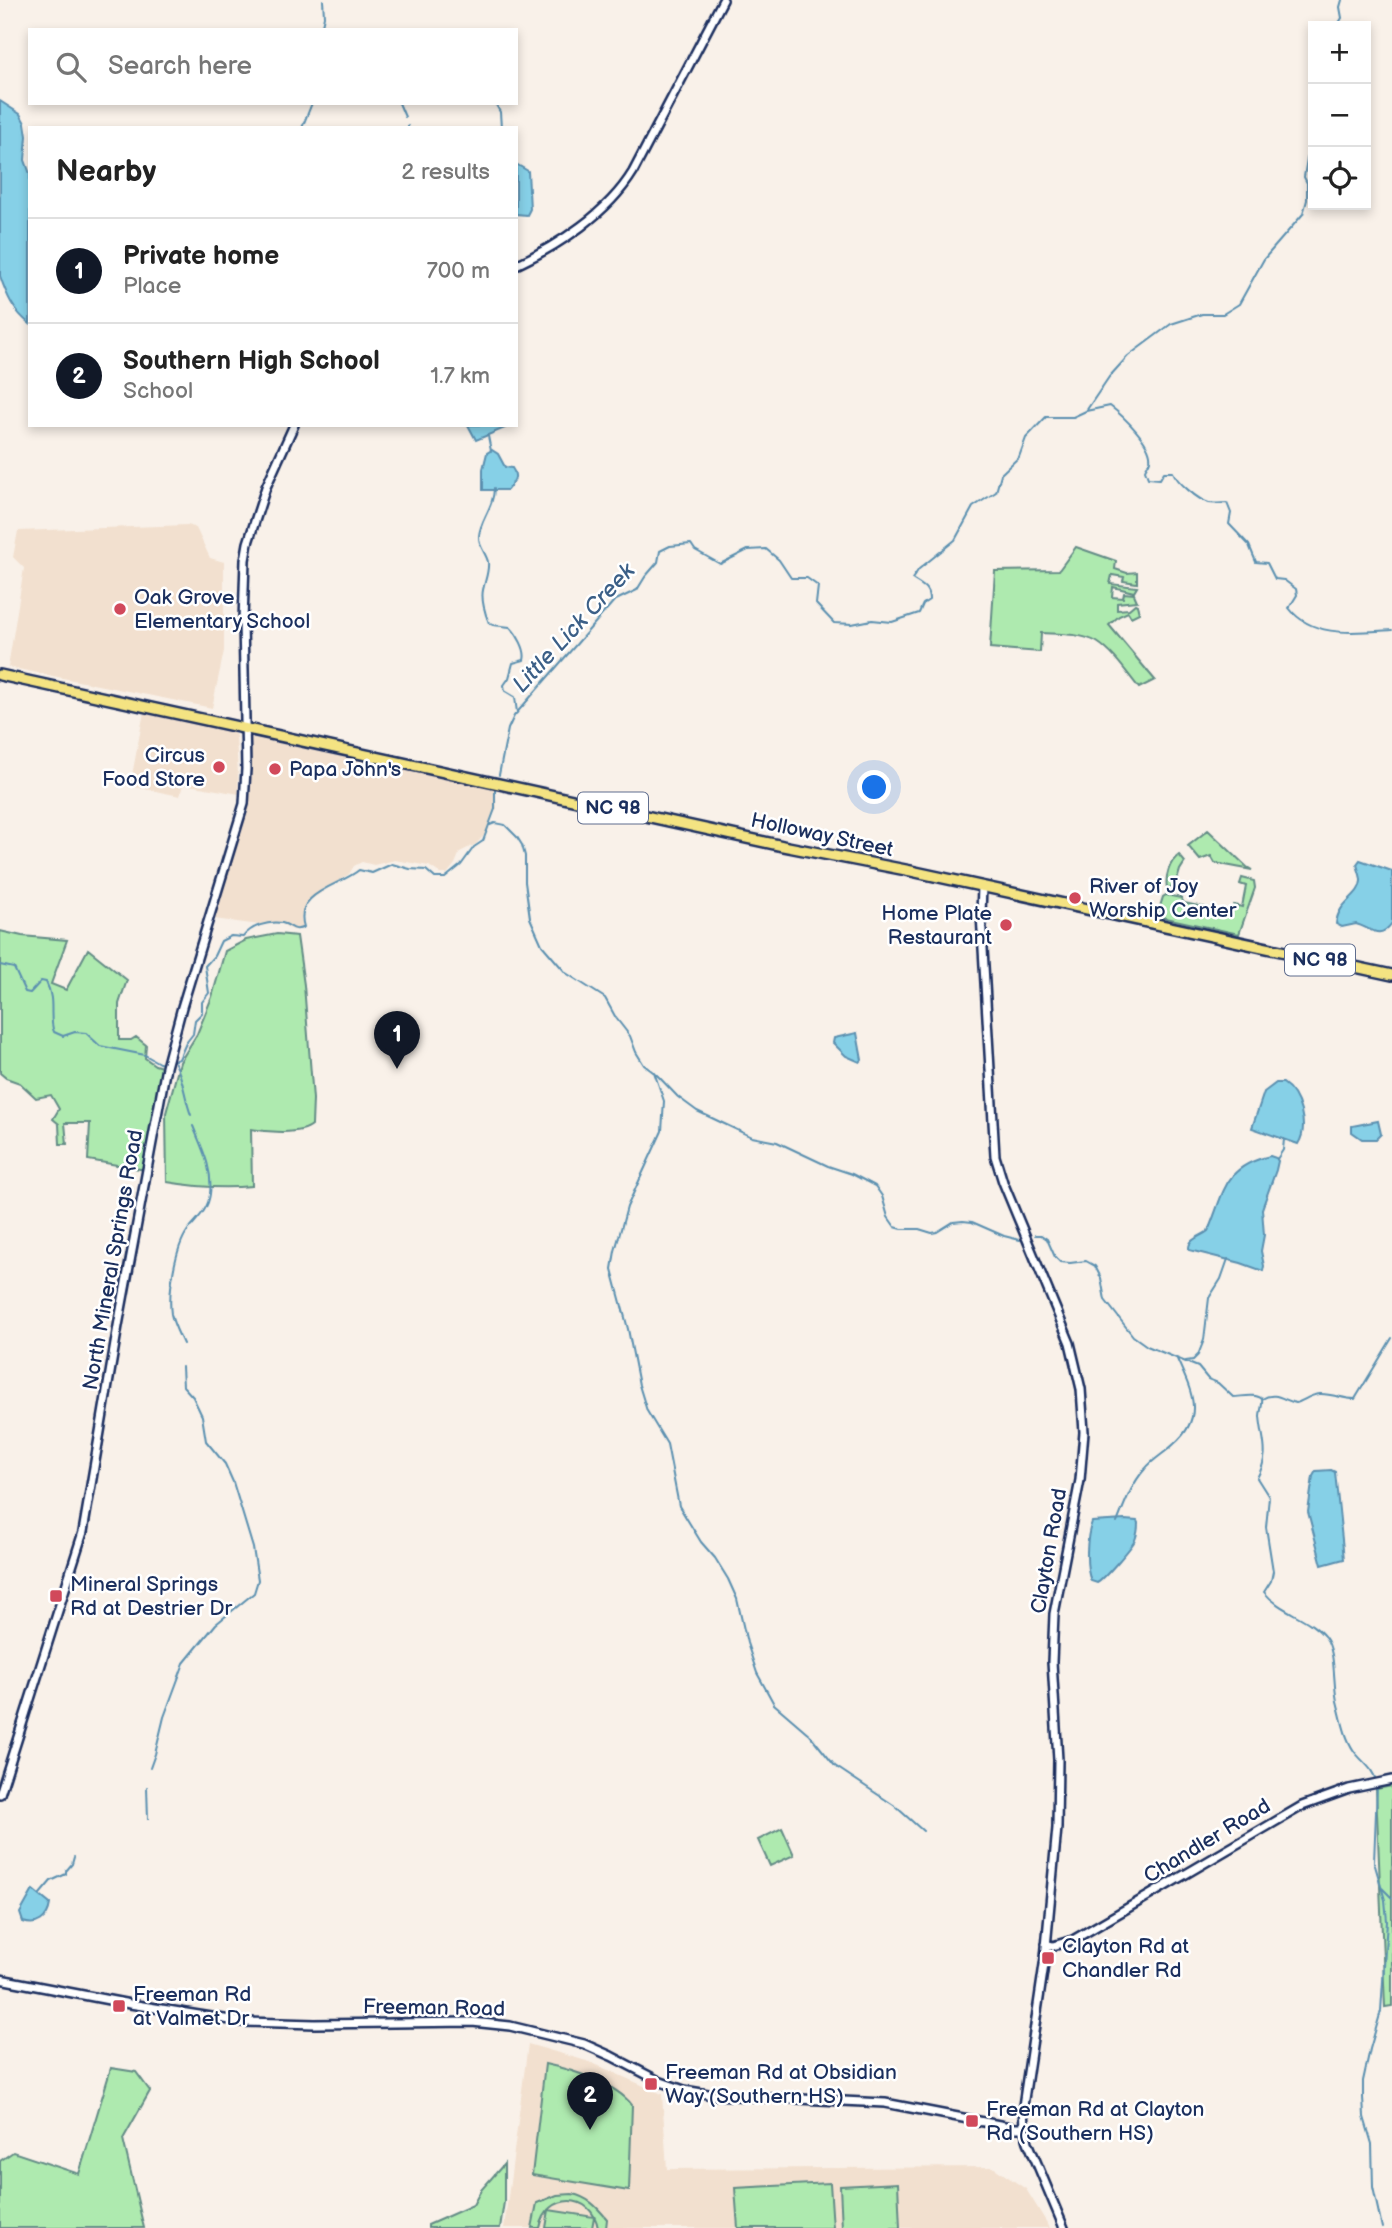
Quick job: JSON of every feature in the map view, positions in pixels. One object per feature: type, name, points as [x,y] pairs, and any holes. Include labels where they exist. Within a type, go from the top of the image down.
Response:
[{"type":"highway","name":"NC 98","points":[[0,675],[245,728]]},
{"type":"highway","name":"Holloway Street","points":[[245,728],[1392,975]]},
{"type":"street","points":[[518,264],[569,234],[595,215],[622,188],[723,0]]},
{"type":"street","name":"North Mineral Springs Road","points":[[0,1794],[83,1532],[166,1067],[244,804],[245,560],[266,487],[293,427]]},
{"type":"street","name":"Clayton Road","points":[[982,887],[982,946],[995,1156],[1003,1182],[1070,1343],[1083,1405],[1084,1441],[1081,1468],[1053,1625],[1052,1662],[1058,1790],[1046,1944],[1024,2086],[1024,2128],[1064,2228]]},
{"type":"street","name":"Chandler Road","points":[[1046,1944],[1073,1940],[1313,1801],[1349,1788],[1392,1780]]},
{"type":"street","name":"Freeman Road","points":[[0,1979],[243,2022],[472,2022],[510,2026],[584,2044],[661,2082],[691,2092],[886,2103],[1024,2128]]},
{"type":"shaded area","name":"Oak Grove Elementary School","points":[[188,525],[196,528],[210,558],[224,562],[224,651],[212,708],[8,667],[24,568],[13,557],[18,531]]},
{"type":"shaded area","points":[[144,712],[233,732],[236,736],[239,794],[183,784],[180,796],[130,786]]},
{"type":"shaded area","points":[[250,737],[495,789],[497,808],[490,821],[489,830],[476,844],[460,852],[447,874],[441,874],[429,866],[395,860],[374,865],[362,862],[310,900],[302,913],[304,927],[301,929],[293,930],[280,923],[260,925],[214,919],[248,801]]},
{"type":"shaded area","points":[[528,2044],[590,2062],[662,2094],[667,2169],[993,2167],[1026,2189],[1050,2228],[504,2228]]},
{"type":"green space","points":[[1076,547],[1116,561],[1115,569],[1127,573],[1137,572],[1137,583],[1123,581],[1124,577],[1112,575],[1110,584],[1137,587],[1134,592],[1113,587],[1112,597],[1123,598],[1124,593],[1134,594],[1137,601],[1117,603],[1117,610],[1129,609],[1135,604],[1139,613],[1131,617],[1128,612],[1109,625],[1155,680],[1139,688],[1103,646],[1077,635],[1041,633],[1040,652],[990,648],[995,571],[1059,570]]},
{"type":"green space","points":[[1208,830],[1252,870],[1215,863],[1211,856],[1200,860],[1188,846]]},
{"type":"green space","points":[[1179,855],[1185,862],[1175,887],[1167,888],[1168,870]]},
{"type":"green space","points":[[1242,878],[1254,881],[1255,888],[1239,934],[1157,916],[1166,895],[1181,898],[1184,903],[1232,913],[1234,905],[1242,907],[1246,886],[1240,884]]},
{"type":"green space","points":[[0,931],[67,940],[51,984],[66,990],[88,949],[127,980],[119,1004],[119,1040],[136,1037],[146,1045],[145,1058],[165,1068],[146,1170],[88,1160],[90,1123],[65,1123],[67,1144],[60,1144],[59,1124],[53,1119],[59,1109],[51,1095],[36,1098],[20,1083],[0,1073]]},
{"type":"green space","points":[[277,934],[297,936],[304,985],[313,1099],[312,1125],[292,1131],[251,1129],[252,1186],[209,1187],[167,1182],[166,1113],[180,1062],[197,1034],[212,997],[225,951],[246,940]]},
{"type":"green space","points":[[1392,1786],[1392,2006],[1385,2007],[1376,1789]]},
{"type":"green space","points":[[782,1828],[794,1855],[770,1866],[758,1840]]},
{"type":"green space","points":[[545,2064],[604,2084],[625,2097],[632,2105],[629,2191],[532,2175]]},
{"type":"green space","points":[[111,2068],[136,2072],[150,2091],[123,2139],[144,2228],[0,2228],[0,2161],[13,2152],[79,2174]]},
{"type":"green space","points":[[504,2164],[504,2202],[500,2228],[428,2228],[428,2225],[473,2205],[481,2190]]},
{"type":"green space","points":[[830,2183],[833,2228],[738,2228],[735,2188]]},
{"type":"green space","points":[[898,2183],[900,2228],[842,2228],[840,2186]]},
{"type":"green space","points":[[572,2194],[583,2197],[596,2207],[607,2219],[606,2228],[598,2228],[594,2216],[587,2208],[569,2201],[551,2208],[544,2216],[540,2228],[532,2228],[537,2203],[557,2195]]},
{"type":"green space","points":[[549,2210],[594,2217],[592,2228],[546,2228]]},
{"type":"water","points":[[0,101],[20,114],[27,136],[25,160],[28,168],[28,322],[11,303],[0,276]]},
{"type":"water","points":[[518,165],[528,171],[530,209],[527,215],[518,214]]},
{"type":"water","points":[[469,427],[505,427],[505,428],[476,440]]},
{"type":"water","points":[[492,450],[498,454],[505,467],[514,471],[514,480],[507,490],[483,490],[483,469],[487,453]]},
{"type":"water","points":[[1360,860],[1392,871],[1392,923],[1383,931],[1375,932],[1356,924],[1342,927],[1336,924],[1341,910],[1360,886],[1357,864]]},
{"type":"water","points":[[857,1033],[862,1060],[860,1062],[846,1056],[833,1043],[834,1038]]},
{"type":"water","points":[[1276,1083],[1283,1083],[1289,1088],[1301,1111],[1303,1129],[1298,1144],[1252,1128],[1264,1092]]},
{"type":"water","points":[[1378,1121],[1381,1134],[1376,1139],[1362,1139],[1352,1132],[1352,1126]]},
{"type":"water","points":[[1270,1156],[1278,1161],[1262,1209],[1263,1271],[1189,1250],[1193,1240],[1208,1231],[1223,1193],[1234,1174],[1255,1161]]},
{"type":"water","points":[[1316,1471],[1335,1472],[1344,1559],[1322,1565],[1308,1512],[1313,1476]]},
{"type":"water","points":[[1125,1520],[1138,1523],[1135,1540],[1100,1581],[1091,1581],[1087,1552],[1092,1522]]},
{"type":"water","points":[[33,1890],[50,1904],[47,1914],[41,1921],[23,1922],[20,1913]]},
{"type":"waterway","points":[[321,28],[323,0]]},
{"type":"waterway","name":"Little Lick Creek","points":[[1340,21],[1342,0]]},
{"type":"waterway","points":[[303,126],[311,105]]},
{"type":"waterway","points":[[400,105],[405,117]]},
{"type":"waterway","points":[[496,105],[500,112],[501,126]]},
{"type":"waterway","name":"Little Lick Creek","points":[[499,775],[508,729],[514,716],[614,601],[637,590],[658,562],[660,551],[670,546],[691,544],[695,550],[720,564],[748,550],[766,549],[779,560],[791,578],[807,578],[818,586],[816,604],[834,623],[852,624],[872,620],[892,622],[919,613],[929,596],[924,587],[912,579],[919,569],[955,540],[973,507],[996,492],[1001,474],[1019,457],[1026,438],[1046,417],[1073,417],[1086,411],[1109,377],[1128,356],[1171,324],[1202,314],[1223,314],[1239,304],[1264,259],[1303,214],[1307,200],[1307,183],[1304,177],[1309,147]]},
{"type":"waterway","points":[[1086,411],[1110,406],[1129,423],[1150,453],[1145,470],[1148,478],[1160,479],[1164,472],[1173,472],[1183,485],[1199,498],[1209,503],[1227,503],[1231,513],[1229,524],[1249,545],[1256,562],[1267,563],[1275,579],[1284,580],[1296,589],[1297,595],[1289,608],[1299,618],[1310,625],[1336,631],[1392,630]]},
{"type":"waterway","points":[[488,436],[491,451]]},
{"type":"waterway","points":[[494,488],[479,536],[488,562],[483,602],[489,623],[510,627],[523,647],[524,660],[513,663],[504,685],[505,691],[515,697],[517,713]]},
{"type":"waterway","name":"Little Lick Creek","points":[[169,1062],[179,1059],[193,1034],[195,1020],[202,1013],[202,1002],[209,993],[205,966],[214,956],[221,941],[231,936],[243,937],[255,927],[266,924],[282,923],[295,929],[304,927],[302,915],[312,898],[359,870],[372,873],[392,864],[426,870],[435,878],[445,878],[483,841],[495,809],[495,790]]},
{"type":"waterway","points":[[490,825],[505,825],[522,845],[530,918],[542,945],[566,973],[605,998],[630,1036],[644,1065],[678,1097],[697,1111],[752,1137],[777,1142],[875,1186],[895,1227],[932,1233],[953,1222],[963,1221],[1020,1240]]},
{"type":"waterway","name":"Little Lick Creek","points":[[0,965],[14,968],[25,992],[30,993],[41,981],[46,982],[51,996],[54,1032],[63,1036],[75,1032],[86,1033],[100,1046],[145,1055],[164,1064]]},
{"type":"waterway","points":[[175,1063],[191,1115]]},
{"type":"waterway","points":[[654,1072],[664,1101],[662,1131],[627,1207],[612,1269],[639,1385],[647,1411],[667,1444],[679,1506],[728,1579],[737,1599],[757,1673],[774,1704],[810,1735],[835,1766],[895,1806],[923,1831]]},
{"type":"waterway","points":[[183,1344],[171,1314],[174,1271],[183,1238],[202,1214],[210,1194],[206,1159],[193,1126]]},
{"type":"waterway","points":[[1277,1159],[1283,1150],[1284,1139]]},
{"type":"waterway","points":[[1035,1235],[1047,1239],[1060,1262],[1086,1261],[1095,1266],[1101,1278],[1105,1300],[1133,1336],[1147,1346],[1198,1367],[1208,1379],[1218,1383],[1233,1397],[1252,1396],[1262,1399],[1275,1396],[1296,1403],[1319,1394],[1355,1399],[1392,1338]]},
{"type":"waterway","points":[[1186,1361],[1193,1360],[1198,1355],[1204,1340],[1209,1298],[1221,1279],[1228,1259]]},
{"type":"waterway","points":[[1117,1523],[1140,1475],[1184,1434],[1190,1423],[1193,1413],[1191,1393],[1177,1359]]},
{"type":"waterway","points":[[150,1768],[164,1717],[184,1663],[216,1624],[254,1593],[258,1580],[253,1548],[233,1482],[225,1464],[206,1441],[202,1416],[193,1397],[183,1386],[182,1367]]},
{"type":"waterway","points":[[1262,1399],[1260,1416],[1265,1454],[1257,1478],[1269,1497],[1266,1527],[1273,1571],[1271,1581],[1264,1592],[1278,1605],[1311,1624],[1329,1643],[1336,1697],[1346,1735],[1376,1781]]},
{"type":"waterway","points":[[147,1787],[148,1819]]},
{"type":"waterway","points":[[1377,1787],[1374,1862],[1385,1900],[1387,1921],[1381,2011],[1363,2081],[1363,2097],[1364,2117],[1372,2144],[1373,2187],[1382,2228]]},
{"type":"waterway","points":[[40,1894],[51,1881],[66,1874],[74,1857]]},
{"type":"waterway","points":[[1382,1888],[1392,1898]]},
{"type":"place","name":"Oak Grove Elementary School","points":[[120,609]]},
{"type":"place","name":"Circus Food Store","points":[[219,767]]},
{"type":"place","name":"Papa John's","points":[[275,769]]},
{"type":"place","name":"River of Joy Worship Center","points":[[1075,898]]},
{"type":"place","name":"Home Plate Restaurant","points":[[1006,925]]},
{"type":"place","name":"Private home","points":[[397,1069]]},
{"type":"place","name":"Mineral Springs Rd at Destrier Dr","points":[[56,1596]]},
{"type":"place","name":"Clayton Rd at Chandler Rd","points":[[1048,1958]]},
{"type":"place","name":"Freeman Rd at Valmet Dr","points":[[119,2006]]},
{"type":"place","name":"Freeman Rd at Obsidian Way (Southern HS)","points":[[651,2084]]},
{"type":"place","name":"Freeman Rd at Clayton Rd (Southern HS)","points":[[972,2121]]},
{"type":"place","name":"Southern High School","points":[[590,2130]]}]
